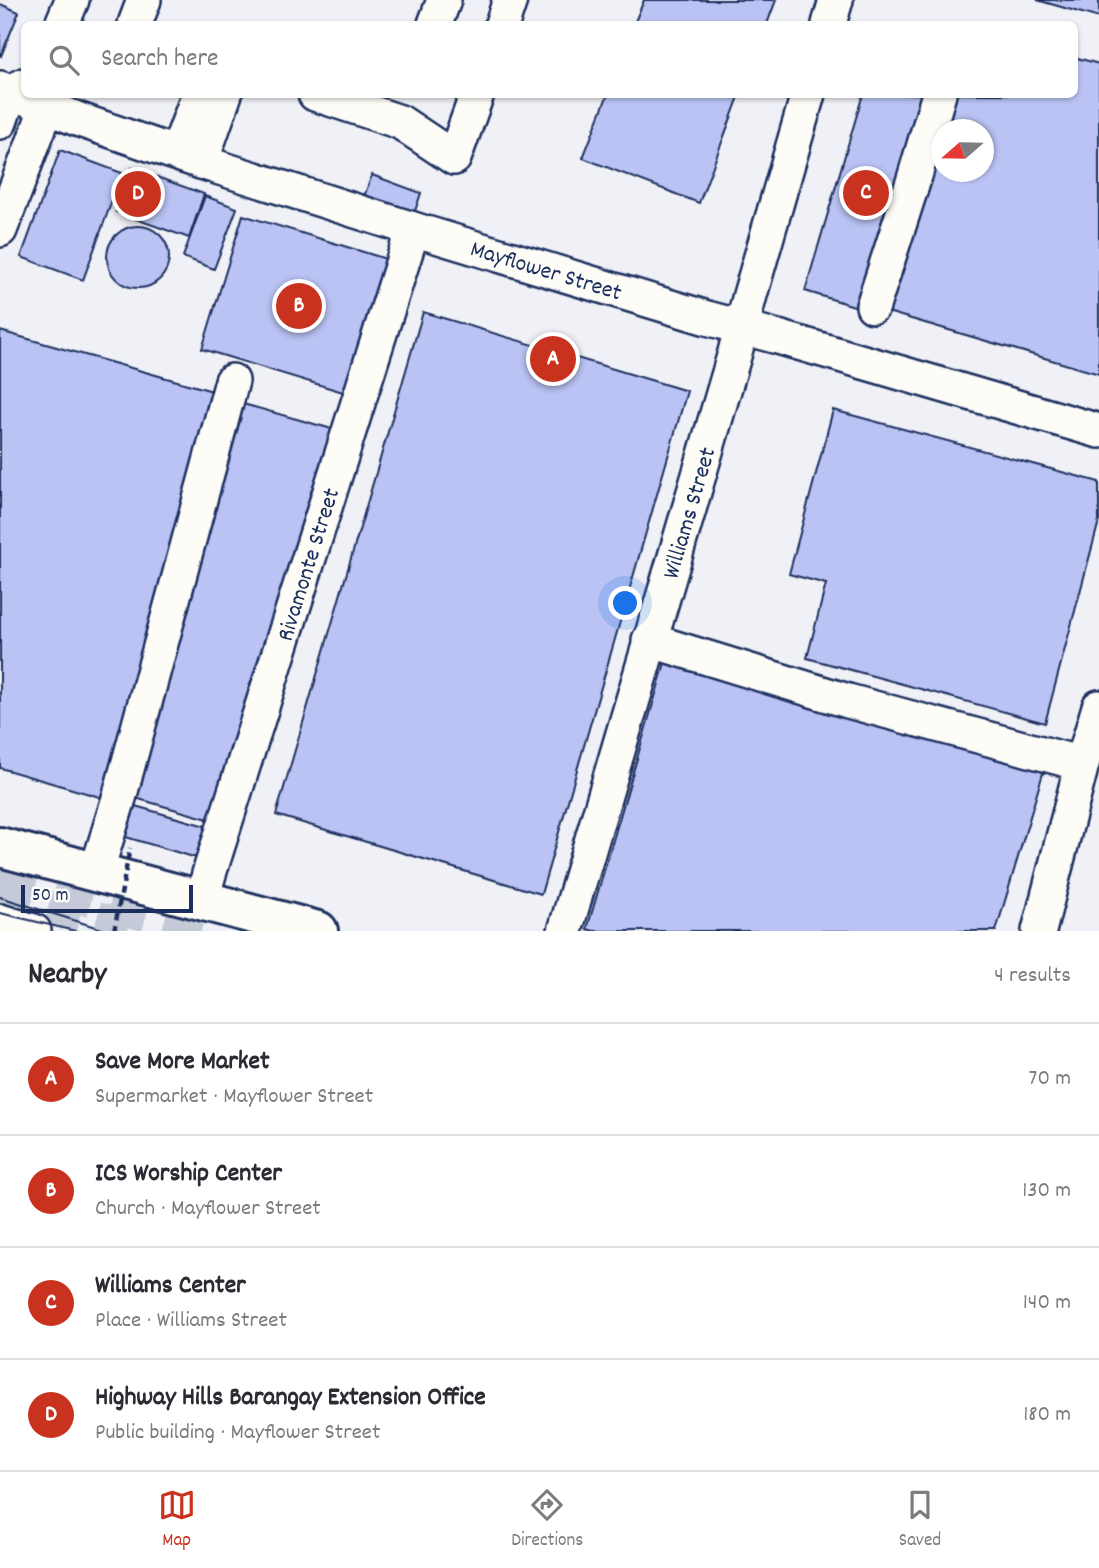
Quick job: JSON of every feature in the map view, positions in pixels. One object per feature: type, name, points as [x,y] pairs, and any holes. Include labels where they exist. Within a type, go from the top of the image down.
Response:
[{"type":"highway","points":[[0,847],[318,931]]},
{"type":"street","points":[[136,21],[144,0]]},
{"type":"street","points":[[436,21],[444,0]]},
{"type":"street","points":[[503,21],[510,0]]},
{"type":"street","points":[[830,21],[836,0]]},
{"type":"street","points":[[0,230],[21,98]]},
{"type":"street","name":"Mayflower Street","points":[[21,98],[189,158],[413,229],[707,318],[1099,430]]},
{"type":"street","points":[[189,158],[198,98]]},
{"type":"street","points":[[189,158],[223,98]]},
{"type":"street","points":[[325,98],[339,104],[405,108],[454,158],[476,98]]},
{"type":"street","name":"Williams Street","points":[[565,931],[807,98]]},
{"type":"street","points":[[873,306],[938,98]]},
{"type":"street","name":"Rivamonte Street","points":[[202,900],[413,229]]},
{"type":"street","points":[[96,873],[232,381]]},
{"type":"street","points":[[649,640],[848,701],[1082,764]]},
{"type":"street","points":[[1039,931],[1099,707]]},
{"type":"street","points":[[0,921],[34,931]]},
{"type":"path","points":[[114,931],[130,848]]},
{"type":"building","points":[[644,0],[776,0],[768,21],[635,21]]},
{"type":"building","points":[[1037,0],[1099,0],[1099,18]]},
{"type":"building","points":[[0,4],[19,12],[1,56],[0,55]]},
{"type":"building","points":[[1078,58],[1099,64],[1099,374],[884,311],[931,147],[931,182],[994,182],[994,119],[939,119],[945,98],[1078,98]]},
{"type":"building","points":[[606,98],[738,98],[699,203],[583,158]]},
{"type":"building","points":[[862,98],[926,98],[864,309],[805,291]]},
{"type":"building","points":[[60,150],[122,173],[83,280],[21,257]]},
{"type":"building","points":[[132,168],[204,194],[189,238],[116,212]]},
{"type":"building","points":[[372,175],[421,193],[412,220],[362,202]]},
{"type":"building","points":[[205,196],[237,208],[214,269],[183,257]]},
{"type":"building","points":[[243,215],[396,262],[356,396],[202,349]]},
{"type":"building","points":[[138,226],[160,235],[169,257],[160,279],[138,288],[116,279],[107,257],[116,235]]},
{"type":"building","points":[[423,312],[687,391],[541,894],[276,815]]},
{"type":"building","points":[[0,331],[216,392],[103,798],[0,768]]},
{"type":"building","points":[[236,402],[332,429],[222,823],[125,795]]},
{"type":"building","points":[[833,410],[1099,482],[1099,521],[1045,723],[807,658],[826,584],[789,574]]},
{"type":"building","points":[[667,656],[1046,763],[996,931],[587,929]]},
{"type":"building","points":[[128,804],[209,827],[200,859],[119,835]]},
{"type":"tunnel","points":[[0,874],[217,931]]},
{"type":"tunnel","points":[[0,894],[145,931]]},
{"type":"tram line","points":[[0,897],[108,931]]},
{"type":"tram line","points":[[0,913],[75,931]]},
{"type":"place","name":"Williams Center","points":[[866,193]]},
{"type":"place","name":"Highway Hills Barangay Extension Office","points":[[138,194]]},
{"type":"place","name":"ICS Worship Center","points":[[299,306]]},
{"type":"place","name":"Save More Market","points":[[553,359]]}]
